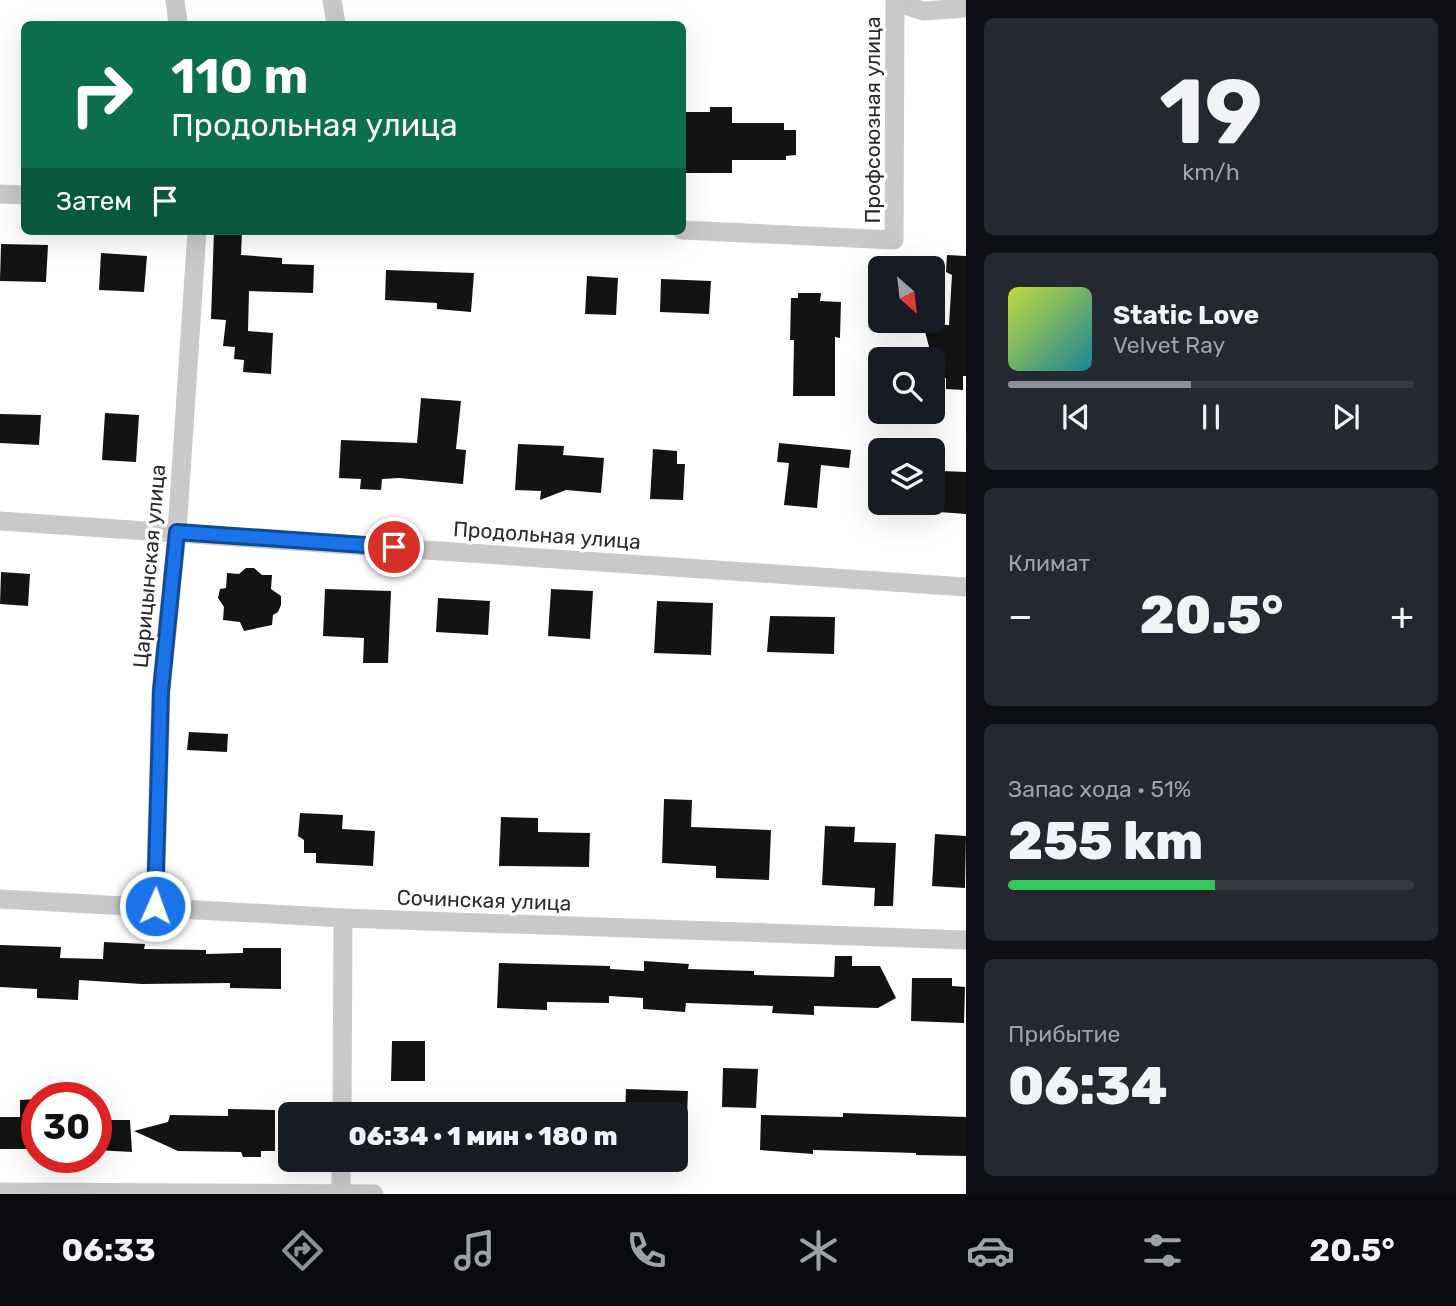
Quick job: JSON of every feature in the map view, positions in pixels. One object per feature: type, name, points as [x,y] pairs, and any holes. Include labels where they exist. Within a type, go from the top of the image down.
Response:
[{"type":"street","points":[[175,0],[177,21]]},
{"type":"street","points":[[332,0],[336,21]]},
{"type":"street","points":[[895,1],[923,11],[966,8]]},
{"type":"street","name":"Профсоюзная улица","points":[[686,230],[894,240],[895,1]]},
{"type":"street","points":[[0,194],[21,195]]},
{"type":"street","name":"Царицынская улица","points":[[155,906],[161,691],[177,532],[197,235]]},
{"type":"street","name":"Продольная улица","points":[[0,521],[966,587]]},
{"type":"street","name":"Сочинская улица","points":[[0,900],[155,906],[343,918],[966,940]]},
{"type":"street","points":[[342,1102],[343,918]]},
{"type":"street","points":[[341,1172],[341,1194]]},
{"type":"street","points":[[0,1192],[374,1194]]},
{"type":"building","points":[[710,107],[732,107],[732,123],[784,123],[784,130],[796,130],[796,155],[786,156],[786,160],[732,160],[732,173],[686,173],[686,112],[710,112]]},
{"type":"building","points":[[214,235],[242,235],[241,255],[282,258],[282,264],[314,265],[313,293],[249,291],[248,331],[273,333],[271,374],[243,372],[244,360],[234,359],[235,347],[223,346],[226,320],[211,319]]},
{"type":"building","points":[[1,244],[48,245],[46,282],[0,281]]},
{"type":"building","points":[[101,253],[147,256],[144,292],[99,290]]},
{"type":"building","points":[[947,255],[966,256],[966,376],[963,376],[963,390],[946,389],[945,347],[929,347],[925,333],[945,333],[945,325],[949,325],[952,275],[946,272]]},
{"type":"building","points":[[386,270],[474,273],[471,312],[437,309],[437,303],[385,300]]},
{"type":"building","points":[[587,276],[618,278],[616,315],[585,314]]},
{"type":"building","points":[[661,279],[711,281],[709,314],[660,312]]},
{"type":"building","points":[[798,293],[821,293],[820,301],[841,302],[840,338],[835,337],[835,396],[793,396],[794,340],[790,340],[791,298],[798,298]]},
{"type":"building","points":[[421,398],[461,401],[456,449],[466,450],[463,484],[399,478],[382,479],[381,490],[360,489],[361,479],[339,478],[341,440],[417,443]]},
{"type":"building","points":[[105,413],[139,415],[136,462],[102,460]]},
{"type":"building","points":[[0,414],[41,415],[39,445],[0,443]]},
{"type":"building","points":[[779,443],[851,450],[849,468],[821,465],[817,508],[784,505],[789,463],[777,462]]},
{"type":"building","points":[[518,444],[564,446],[563,455],[604,458],[601,493],[566,490],[540,500],[541,491],[515,490]]},
{"type":"building","points":[[653,449],[677,451],[677,464],[685,464],[683,500],[650,499]]},
{"type":"building","points":[[945,471],[966,472],[966,514],[945,512]]},
{"type":"building","points":[[246,568],[254,568],[262,575],[272,575],[271,589],[281,596],[281,605],[273,615],[272,625],[244,631],[240,622],[223,620],[224,607],[218,598],[220,589],[226,588],[227,573],[239,574]]},
{"type":"building","points":[[1,572],[30,574],[28,606],[0,604]]},
{"type":"building","points":[[325,589],[391,591],[388,663],[363,663],[364,638],[323,636]]},
{"type":"building","points":[[551,589],[593,591],[590,639],[548,636]]},
{"type":"building","points":[[438,598],[490,601],[488,635],[436,632]]},
{"type":"building","points":[[657,601],[713,603],[711,655],[654,653]]},
{"type":"building","points":[[770,616],[835,617],[834,654],[767,652]]},
{"type":"building","points":[[189,732],[228,734],[227,752],[187,750]]},
{"type":"building","points":[[664,799],[692,800],[691,827],[771,830],[769,880],[716,878],[716,866],[662,863]]},
{"type":"building","points":[[300,813],[343,815],[342,829],[375,831],[373,866],[316,863],[316,853],[304,853],[304,840],[298,836]]},
{"type":"building","points":[[501,817],[538,818],[538,832],[590,833],[589,867],[499,866]]},
{"type":"building","points":[[825,826],[855,827],[854,842],[896,843],[893,906],[874,906],[875,888],[822,885]]},
{"type":"building","points":[[935,834],[966,836],[965,888],[932,886]]},
{"type":"building","points":[[104,942],[145,944],[144,949],[206,950],[206,954],[243,953],[243,948],[281,948],[281,989],[230,988],[230,983],[142,984],[79,980],[78,1000],[37,998],[37,989],[0,987],[0,945],[61,947],[60,958],[103,959]]},
{"type":"building","points":[[835,956],[852,956],[852,966],[880,966],[896,998],[878,1008],[814,1006],[814,1015],[772,1013],[773,1006],[686,1003],[685,1012],[643,1009],[643,998],[609,996],[609,1003],[547,1002],[547,1010],[497,1008],[499,963],[610,966],[610,969],[644,971],[644,961],[689,964],[688,969],[754,971],[754,975],[834,977]]},
{"type":"building","points":[[912,978],[952,978],[952,986],[965,987],[964,1023],[911,1021]]},
{"type":"building","points":[[392,1041],[425,1041],[425,1081],[391,1081]]},
{"type":"building","points":[[723,1068],[758,1069],[756,1108],[722,1107]]},
{"type":"building","points":[[626,1089],[688,1091],[688,1102],[626,1102]]},
{"type":"building","points":[[20,1100],[21,1149],[0,1149],[0,1117],[20,1117]]},
{"type":"building","points":[[228,1109],[275,1110],[275,1151],[261,1151],[261,1157],[243,1157],[241,1152],[178,1151],[134,1131],[168,1122],[170,1115],[228,1116]]},
{"type":"building","points":[[843,1113],[966,1117],[966,1156],[813,1150],[813,1154],[760,1150],[761,1115],[843,1117]]},
{"type":"building","points":[[112,1120],[130,1120],[132,1152],[112,1151]]},
{"type":"route","points":[[155,906],[161,691],[177,532],[394,547]]}]
